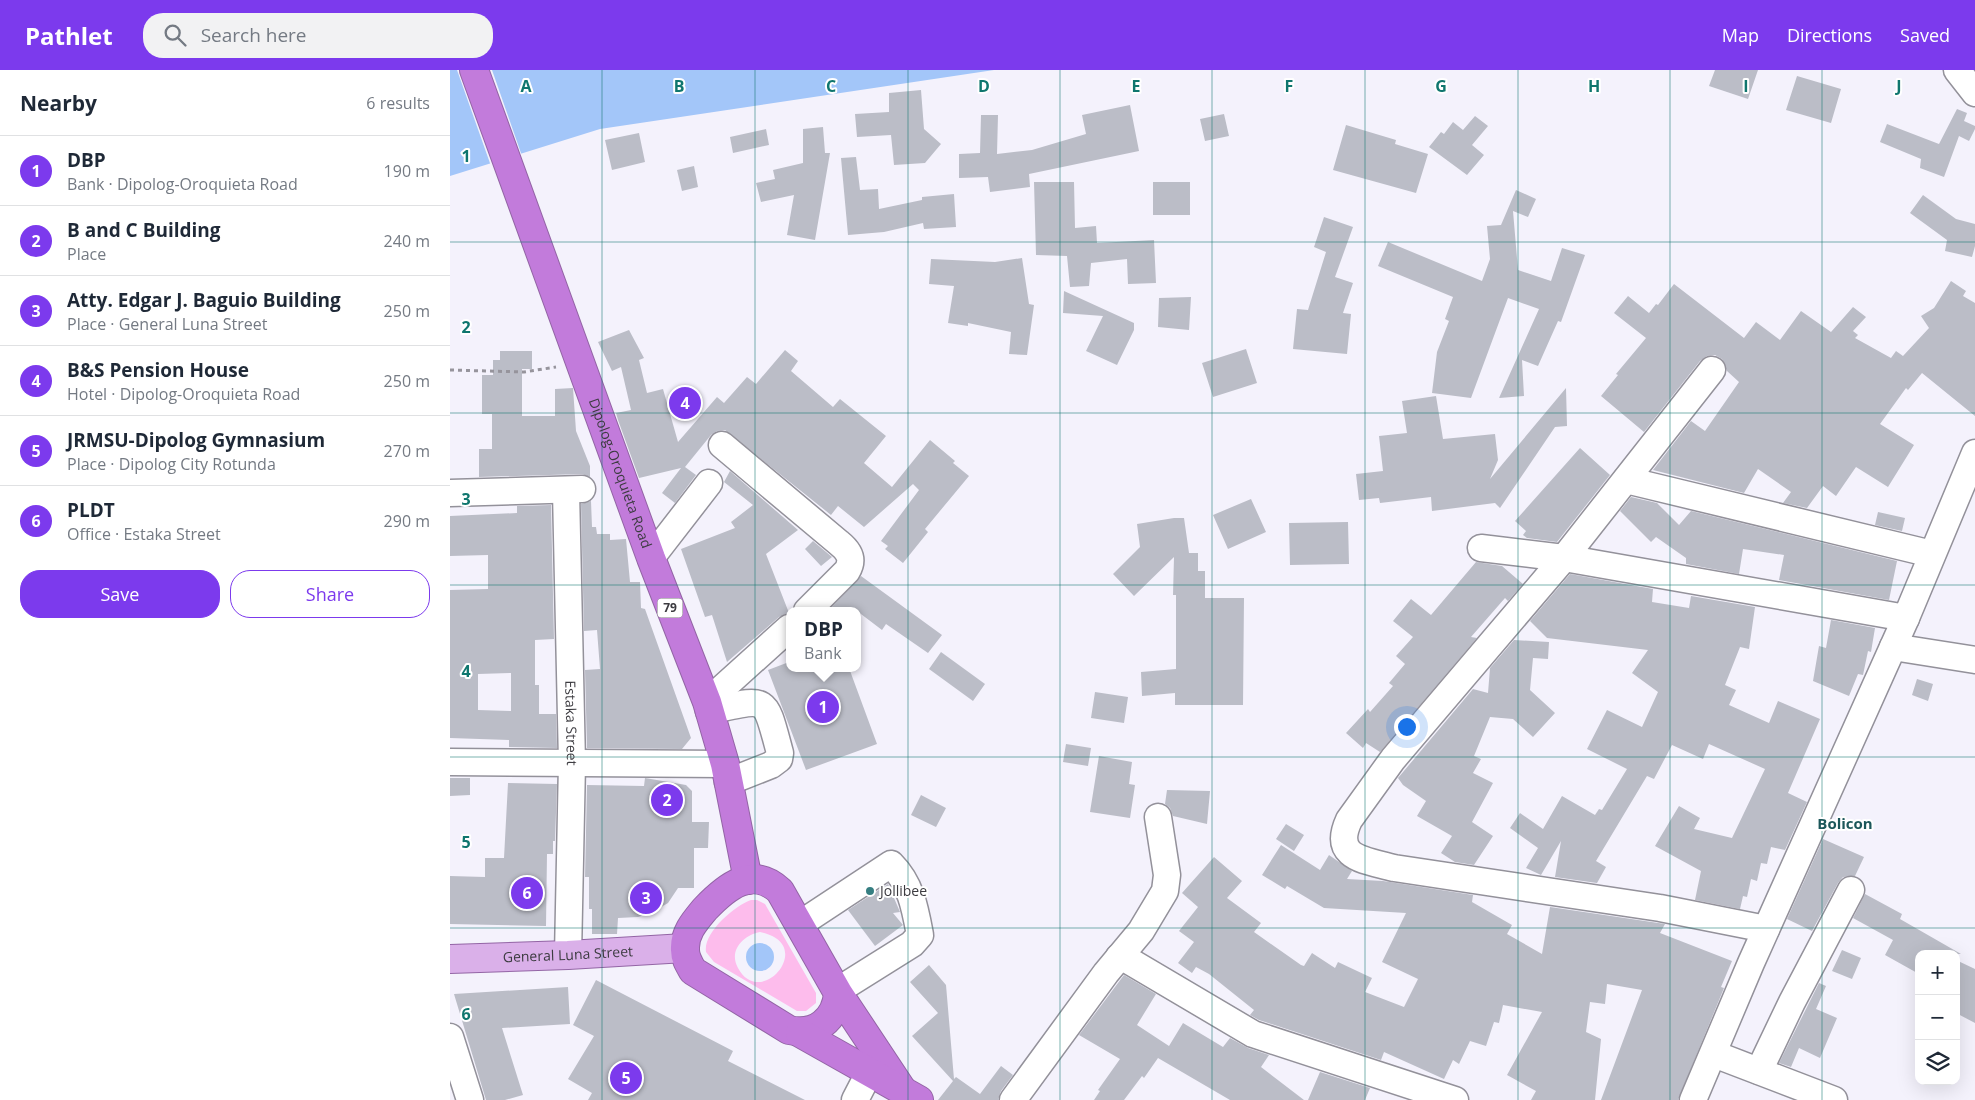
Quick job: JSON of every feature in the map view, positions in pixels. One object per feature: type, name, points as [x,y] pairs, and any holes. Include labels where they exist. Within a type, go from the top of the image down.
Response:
[{"type":"highway","name":"Dipolog-Oroquieta Road","points":[[474,70],[651,558],[708,706],[726,773],[748,880]]},
{"type":"highway","points":[[748,880],[760,880],[771,883],[780,891],[838,992],[889,1088],[800,1033],[789,1030],[693,971],[686,959],[687,936],[693,922],[720,893],[733,885],[748,880]]},
{"type":"highway","points":[[800,1033],[813,1031],[823,1025],[838,1005],[838,992]]},
{"type":"main road","name":"General Luna Street","points":[[450,959],[568,955],[685,948]]},
{"type":"street","points":[[1957,70],[1975,93]]},
{"type":"street","points":[[1712,370],[1564,558],[1393,759],[1349,820],[1344,831],[1343,841],[1348,852],[1354,857],[1394,868],[1660,908],[1766,929]]},
{"type":"street","points":[[722,445],[849,553],[850,565],[847,571],[811,607]]},
{"type":"street","points":[[1693,1100],[1766,929],[1906,618],[1975,453]]},
{"type":"street","points":[[1626,480],[1932,554]]},
{"type":"street","points":[[651,558],[709,483]]},
{"type":"street","name":"Estaka Street","points":[[450,494],[574,490],[572,763],[568,955]]},
{"type":"street","points":[[1481,548],[1564,558],[1906,618]]},
{"type":"street","points":[[708,706],[786,631]]},
{"type":"street","points":[[1893,647],[1975,660]]},
{"type":"street","points":[[450,762],[572,763],[726,773],[771,765],[779,759],[780,753],[768,709],[762,704],[751,702],[708,706]]},
{"type":"street","points":[[1013,1100],[1140,931],[1165,891],[1167,875],[1158,817]]},
{"type":"street","points":[[800,924],[892,864],[903,875],[911,893],[920,935],[912,944],[838,992]]},
{"type":"street","points":[[1759,1071],[1792,1002],[1851,890]]},
{"type":"street","points":[[1119,957],[1126,959],[1253,1034],[1455,1100]]},
{"type":"street","points":[[450,1037],[470,1100]]},
{"type":"street","points":[[1714,1054],[1834,1100]]},
{"type":"street","points":[[855,1100],[889,1088]]},
{"type":"path","points":[[450,370],[524,372],[576,353]]},
{"type":"shaded area","points":[[757,900],[765,904],[816,993],[816,1003],[806,1011],[797,1011],[714,962],[706,952],[706,945],[714,929],[728,914],[744,903]],"holes":[[[760,932],[777,938],[784,948],[785,960],[779,970],[770,978],[759,982],[748,979],[738,968],[735,961],[736,949],[739,944],[748,936]]]},
{"type":"water","points":[[450,70],[994,70],[600,129],[450,176]]},
{"type":"water","points":[[760,943],[770,947],[774,957],[770,967],[760,971],[750,967],[746,957],[750,947]]},
{"type":"pier","points":[[457,70],[492,70],[522,156],[491,166]]},
{"type":"building","points":[[1715,70],[1758,70],[1748,99],[1709,86]]},
{"type":"building","points":[[1797,76],[1841,89],[1831,123],[1786,110]]},
{"type":"building","points":[[921,90],[924,129],[941,144],[925,163],[894,165],[891,135],[857,137],[855,114],[889,112],[889,93]]},
{"type":"building","points":[[1130,105],[1139,151],[1029,174],[1030,187],[990,192],[988,177],[959,178],[959,154],[980,153],[981,115],[998,115],[997,154],[1032,150],[1086,134],[1082,115]]},
{"type":"building","points":[[1957,109],[1967,113],[1964,121],[1975,126],[1975,129],[1969,141],[1959,136],[1944,177],[1920,168],[1921,159],[1880,142],[1887,124],[1939,144]]},
{"type":"building","points":[[1224,114],[1229,136],[1205,141],[1200,119]]},
{"type":"building","points":[[1475,116],[1488,126],[1472,145],[1484,155],[1467,175],[1429,147],[1441,132],[1444,134],[1453,122],[1463,130]]},
{"type":"building","points":[[1346,125],[1396,140],[1395,144],[1428,154],[1416,193],[1333,170]]},
{"type":"building","points":[[823,127],[825,153],[830,153],[815,240],[787,235],[794,195],[761,202],[756,183],[775,179],[773,170],[803,163],[803,129]]},
{"type":"building","points":[[766,129],[769,145],[733,153],[730,137]]},
{"type":"building","points":[[639,133],[645,162],[612,170],[605,140]]},
{"type":"building","points":[[856,157],[860,190],[878,189],[879,209],[922,200],[922,197],[954,194],[956,227],[924,229],[923,223],[884,232],[848,235],[841,158]]},
{"type":"building","points":[[694,166],[698,187],[682,191],[677,170]]},
{"type":"building","points":[[1034,182],[1074,182],[1075,228],[1096,226],[1097,243],[1154,240],[1156,283],[1128,284],[1127,259],[1091,263],[1089,286],[1070,287],[1067,256],[1036,255]]},
{"type":"building","points":[[1153,182],[1190,182],[1190,215],[1153,215]]},
{"type":"building","points":[[1516,190],[1536,199],[1528,217],[1513,211],[1518,270],[1551,281],[1562,248],[1585,255],[1561,322],[1558,321],[1538,366],[1522,360],[1524,396],[1499,398],[1539,309],[1508,298],[1471,398],[1432,393],[1437,352],[1449,321],[1445,319],[1453,297],[1378,266],[1388,242],[1482,281],[1490,259],[1487,226],[1501,225]]},
{"type":"building","points":[[1923,195],[1956,219],[1975,224],[1975,246],[1972,257],[1945,251],[1947,240],[1910,213]]},
{"type":"building","points":[[1324,217],[1353,227],[1335,277],[1353,283],[1343,313],[1351,314],[1347,354],[1293,349],[1297,309],[1308,310],[1326,252],[1314,247]]},
{"type":"building","points":[[1022,258],[1029,304],[1034,305],[1027,355],[1009,354],[1011,332],[968,323],[968,326],[948,323],[954,286],[929,284],[931,259],[995,262]]},
{"type":"building","points":[[1951,281],[1966,291],[1963,296],[1975,303],[1975,416],[1922,373],[1908,390],[1906,388],[1880,424],[1914,445],[1888,487],[1856,467],[1836,496],[1823,486],[1807,508],[1783,503],[1791,492],[1758,469],[1744,493],[1653,470],[1691,421],[1705,431],[1739,382],[1727,371],[1722,359],[1715,355],[1707,356],[1700,361],[1644,432],[1601,396],[1618,375],[1616,374],[1646,338],[1614,313],[1628,296],[1649,313],[1656,304],[1658,305],[1674,284],[1744,338],[1756,322],[1780,340],[1801,311],[1831,332],[1853,307],[1866,317],[1853,331],[1858,335],[1855,338],[1891,358],[1896,351],[1903,356],[1929,328],[1921,316],[1934,308]]},
{"type":"building","points":[[1064,291],[1134,323],[1134,330],[1117,365],[1086,351],[1103,316],[1063,313]]},
{"type":"building","points":[[1191,297],[1189,330],[1158,327],[1159,298]]},
{"type":"building","points":[[629,330],[644,358],[639,360],[647,393],[663,389],[678,442],[717,397],[724,403],[747,377],[756,384],[785,350],[798,361],[791,371],[833,407],[840,399],[886,436],[864,463],[892,487],[930,440],[955,461],[953,463],[969,476],[925,529],[928,532],[903,563],[885,549],[888,546],[881,541],[919,490],[913,484],[864,527],[838,506],[831,515],[725,430],[717,431],[711,435],[685,467],[696,475],[675,503],[662,493],[681,468],[639,478],[616,413],[631,410],[621,367],[612,371],[598,342]]},
{"type":"building","points":[[1246,349],[1257,383],[1213,397],[1202,363]]},
{"type":"building","points":[[500,351],[532,351],[532,369],[522,369],[522,416],[555,416],[555,389],[573,388],[576,431],[590,466],[590,477],[582,474],[479,477],[479,449],[492,449],[492,414],[482,414],[482,375],[493,375],[493,360],[500,360]]},
{"type":"building","points":[[1566,388],[1567,426],[1555,427],[1500,508],[1495,503],[1432,511],[1431,497],[1380,503],[1379,498],[1359,500],[1356,474],[1383,471],[1379,436],[1407,433],[1402,401],[1436,396],[1443,439],[1495,434],[1498,460],[1490,479]]},
{"type":"building","points":[[1580,448],[1610,475],[1557,542],[1527,538],[1523,535],[1526,531],[1515,521]]},
{"type":"building","points":[[730,471],[798,530],[766,554],[787,607],[786,614],[779,617],[727,662],[712,615],[705,617],[681,549],[735,528],[731,522],[753,505],[724,482]]},
{"type":"building","points":[[1631,497],[1657,503],[1679,525],[1691,511],[1897,561],[1889,600],[1779,580],[1784,555],[1743,549],[1739,574],[1686,564],[1686,558],[1656,537],[1651,542],[1620,511]]},
{"type":"building","points":[[1251,499],[1266,532],[1228,549],[1213,515]]},
{"type":"building","points":[[591,501],[592,527],[596,527],[597,534],[610,534],[610,540],[626,539],[630,582],[640,582],[641,608],[645,609],[691,738],[682,749],[587,748],[585,670],[600,669],[597,630],[584,631],[581,504]]},
{"type":"building","points":[[551,505],[554,639],[535,640],[535,685],[539,685],[539,714],[556,714],[557,748],[509,747],[509,740],[450,738],[450,590],[488,589],[488,555],[450,556],[450,516],[517,513],[517,506]],"holes":[[[511,673],[511,711],[478,710],[478,674]]]},
{"type":"building","points":[[1878,512],[1905,518],[1902,531],[1875,525]]},
{"type":"building","points":[[1184,518],[1189,553],[1198,553],[1198,571],[1205,571],[1205,598],[1244,598],[1243,705],[1175,705],[1175,693],[1142,696],[1141,672],[1176,669],[1176,595],[1173,595],[1174,557],[1134,596],[1113,574],[1140,547],[1137,524]]},
{"type":"building","points":[[1348,522],[1349,564],[1290,565],[1289,523]]},
{"type":"building","points":[[813,541],[832,557],[821,566],[805,549]]},
{"type":"building","points":[[1476,562],[1502,566],[1523,584],[1508,601],[1505,598],[1471,637],[1477,638],[1380,752],[1366,743],[1363,748],[1346,733],[1368,709],[1370,712],[1393,686],[1389,683],[1405,664],[1396,656],[1413,637],[1393,621],[1411,599],[1431,615]]},
{"type":"building","points":[[1570,574],[1653,589],[1652,602],[1689,608],[1691,596],[1755,607],[1749,649],[1740,647],[1725,685],[1736,690],[1729,705],[1769,723],[1778,701],[1820,719],[1788,793],[1807,802],[1785,850],[1771,847],[1767,864],[1761,863],[1757,881],[1751,879],[1747,897],[1743,896],[1740,909],[1695,900],[1701,871],[1655,846],[1679,806],[1700,818],[1694,829],[1732,838],[1765,769],[1709,744],[1703,759],[1672,745],[1654,779],[1647,776],[1596,861],[1606,867],[1597,883],[1555,877],[1561,841],[1541,875],[1526,868],[1538,848],[1510,828],[1520,813],[1543,829],[1562,796],[1595,815],[1599,809],[1602,810],[1627,769],[1587,749],[1607,710],[1642,727],[1658,692],[1632,673],[1648,650],[1547,638],[1530,621]]},
{"type":"building","points":[[861,576],[942,635],[928,653],[886,624],[882,630],[861,614],[861,607],[832,607]]},
{"type":"building","points":[[1831,620],[1875,628],[1871,652],[1868,651],[1863,675],[1858,674],[1849,696],[1813,681],[1819,646],[1826,648]]},
{"type":"building","points":[[1514,640],[1549,642],[1548,659],[1533,658],[1530,690],[1555,713],[1533,737],[1513,719],[1490,717],[1474,756],[1481,759],[1473,773],[1493,783],[1472,822],[1493,836],[1474,865],[1455,862],[1441,853],[1452,836],[1417,816],[1426,801],[1403,785],[1398,778],[1473,689],[1488,693],[1490,668]]},
{"type":"building","points":[[941,652],[985,684],[973,701],[929,669]]},
{"type":"building","points":[[786,663],[786,672],[850,672],[877,744],[806,770],[768,670]]},
{"type":"building","points":[[1917,679],[1933,684],[1928,701],[1912,695]]},
{"type":"building","points":[[1095,692],[1128,697],[1124,723],[1091,718]]},
{"type":"building","points":[[1066,744],[1091,748],[1088,766],[1063,762]]},
{"type":"building","points":[[1099,756],[1132,762],[1129,784],[1135,785],[1130,818],[1090,812]]},
{"type":"building","points":[[450,778],[470,778],[470,795],[450,796]]},
{"type":"building","points":[[645,778],[686,785],[692,791],[692,822],[709,822],[708,848],[694,848],[694,888],[678,888],[668,903],[651,913],[638,917],[618,918],[617,934],[592,934],[592,909],[589,909],[589,877],[585,877],[587,785],[644,786]]},
{"type":"building","points":[[508,783],[557,784],[555,841],[553,841],[553,854],[547,854],[546,926],[450,924],[450,876],[485,877],[485,858],[504,858]]},
{"type":"building","points":[[1167,790],[1210,791],[1207,824],[1173,816],[1170,808],[1165,804]]},
{"type":"building","points":[[921,795],[946,808],[936,827],[911,815]]},
{"type":"building","points":[[1286,824],[1304,835],[1294,851],[1276,839]]},
{"type":"building","points":[[1823,839],[1864,857],[1855,876],[1843,877],[1838,883],[1812,931],[1787,919]]},
{"type":"building","points":[[1281,845],[1320,870],[1329,855],[1352,871],[1347,879],[1383,881],[1473,895],[1472,902],[1512,925],[1507,934],[1542,954],[1550,907],[1665,924],[1660,933],[1732,961],[1721,987],[1724,988],[1678,1100],[1601,1100],[1642,990],[1607,984],[1605,1004],[1590,1002],[1586,1032],[1601,1039],[1595,1100],[1531,1100],[1536,1091],[1507,1075],[1542,1012],[1503,1005],[1499,1023],[1494,1022],[1486,1046],[1470,1041],[1459,1064],[1453,1060],[1444,1079],[1384,1052],[1381,1060],[1259,1020],[1250,1015],[1254,1010],[1209,974],[1196,967],[1192,973],[1178,963],[1194,942],[1179,931],[1198,907],[1182,893],[1214,857],[1242,881],[1227,898],[1261,923],[1254,932],[1301,965],[1304,966],[1312,953],[1335,968],[1338,962],[1372,978],[1365,992],[1404,1007],[1418,979],[1382,962],[1406,913],[1324,908],[1287,886],[1285,889],[1262,875]]},
{"type":"building","points":[[888,884],[900,912],[893,913],[903,925],[875,946],[848,910]]},
{"type":"building","points":[[1865,894],[1902,914],[1900,919],[1954,950],[1915,950],[1915,972],[1885,955],[1893,940],[1853,918]]},
{"type":"building","points":[[1842,950],[1861,958],[1852,979],[1832,971]]},
{"type":"building","points":[[1960,962],[1975,969],[1975,1023],[1960,1015]]},
{"type":"building","points":[[929,965],[946,985],[954,1079],[956,1077],[980,1094],[1001,1066],[1013,1075],[1001,1091],[998,1100],[938,1100],[953,1081],[912,1036],[938,1013],[910,982]]},
{"type":"building","points":[[1124,975],[1156,994],[1137,1025],[1169,1046],[1183,1023],[1223,1047],[1230,1038],[1248,1048],[1269,1055],[1261,1067],[1304,1100],[1230,1100],[1158,1058],[1144,1078],[1142,1076],[1124,1100],[1094,1100],[1100,1091],[1098,1090],[1120,1059],[1079,1035]]},
{"type":"building","points":[[596,980],[733,1051],[728,1061],[805,1100],[588,1100],[592,1093],[568,1079],[594,1036],[573,1025]]},
{"type":"building","points":[[1819,983],[1826,986],[1816,1009],[1837,1018],[1820,1058],[1799,1048],[1791,1067],[1779,1063]]},
{"type":"building","points":[[568,987],[570,1024],[502,1028],[523,1095],[505,1100],[486,1100],[454,994]]},
{"type":"building","points":[[1320,1072],[1370,1088],[1365,1100],[1308,1100]]},
{"type":"place","name":"B&S Pension House","points":[[685,403]]},
{"type":"place","name":"DBP","points":[[823,707]]},
{"type":"place","name":"B and C Building","points":[[667,800]]},
{"type":"place","name":"Jollibee","points":[[870,891]]},
{"type":"place","name":"PLDT","points":[[527,893]]},
{"type":"place","name":"Atty. Edgar J. Baguio Building","points":[[646,898]]},
{"type":"place","name":"JRMSU-Dipolog Gymnasium","points":[[626,1078]]},
{"type":"district","name":"Bolicon","points":[[1845,824]]}]
